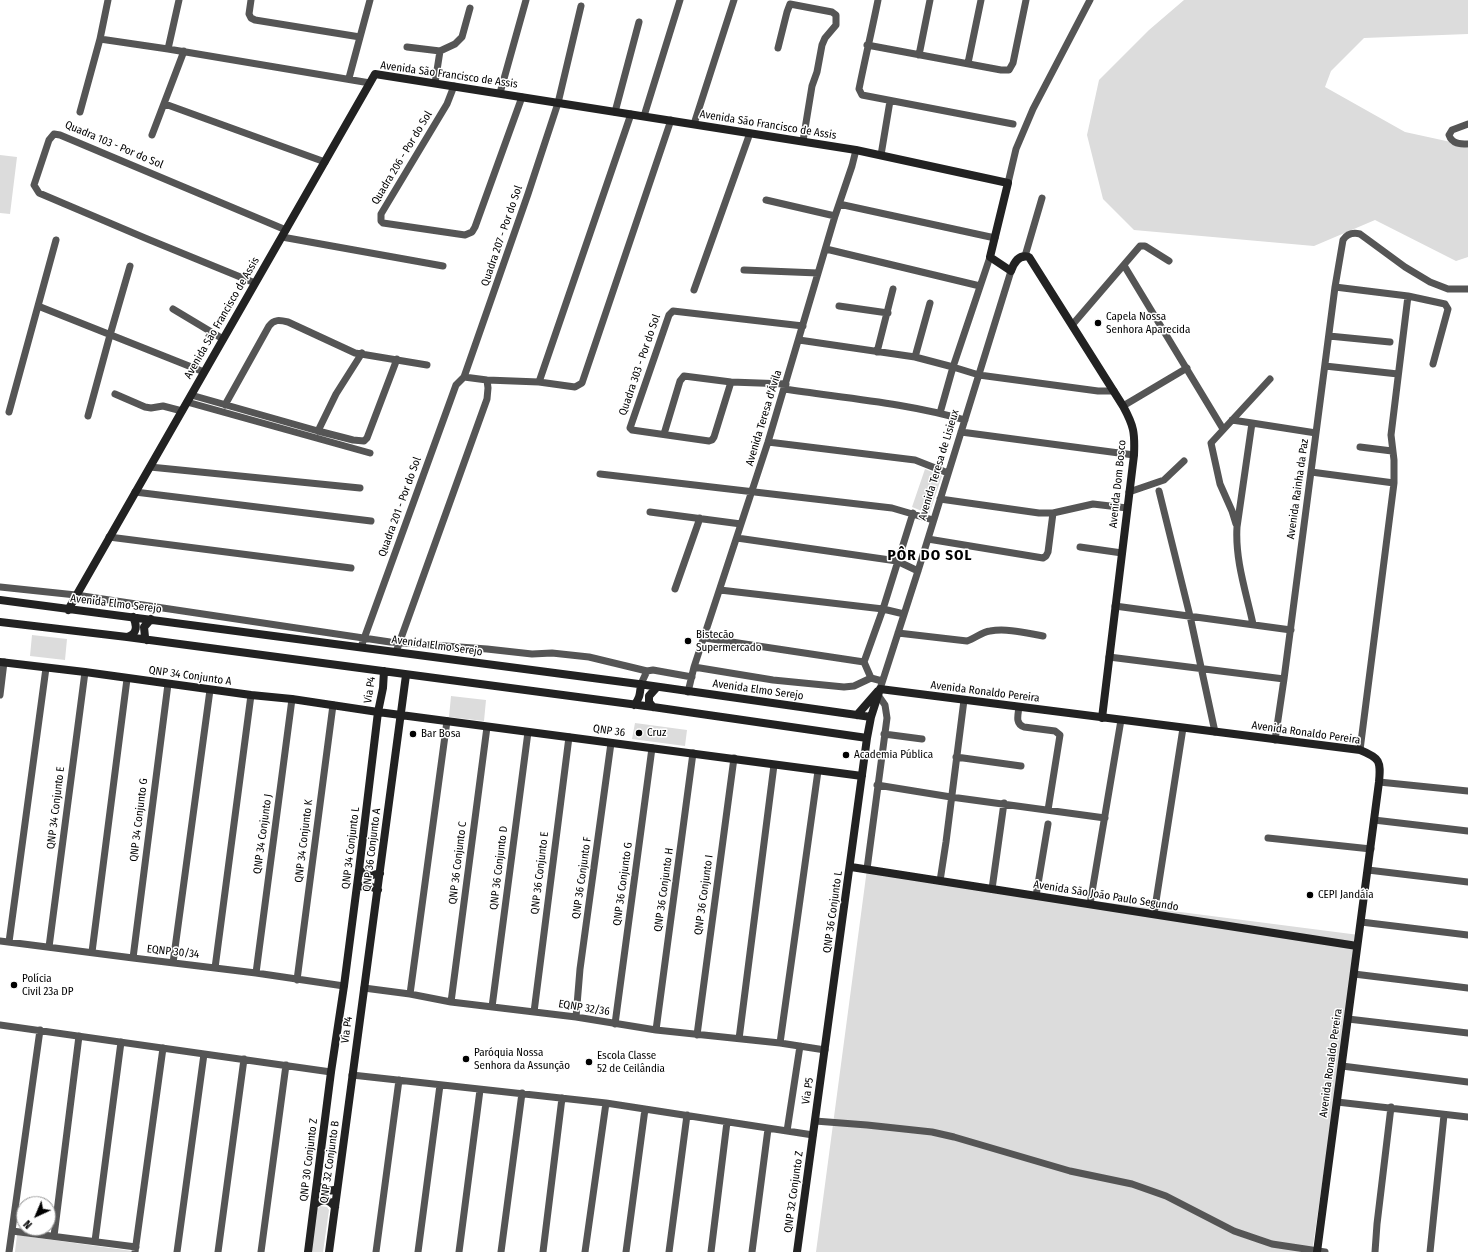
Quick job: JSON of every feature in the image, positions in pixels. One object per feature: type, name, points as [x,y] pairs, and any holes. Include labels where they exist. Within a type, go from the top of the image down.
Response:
[{"type":"street","points":[[80,112],[100,39],[108,0]]},
{"type":"street","points":[[168,49],[179,0]]},
{"type":"street","points":[[251,0],[249,14],[251,18],[255,20],[360,37]]},
{"type":"street","points":[[349,78],[370,0]]},
{"type":"street","points":[[500,93],[526,0]]},
{"type":"street","points":[[644,116],[680,0]]},
{"type":"street","points":[[694,124],[734,0]]},
{"type":"street","points":[[878,0],[871,36],[867,46],[859,91],[864,96],[1013,124]]},
{"type":"street","points":[[919,55],[930,0]]},
{"type":"street","points":[[968,64],[981,0]]},
{"type":"street","points":[[867,46],[1007,70],[1011,68],[1013,64],[1026,0]]},
{"type":"street","points":[[940,413],[953,367],[990,257],[1016,150],[1033,109],[1090,0]]},
{"type":"street","points":[[778,48],[790,4],[832,12],[836,15],[836,25],[825,38],[822,45],[817,72],[812,86],[803,141]]},
{"type":"street","name":"Quadra 207 - Por do Sol","points":[[464,376],[528,194],[558,103],[581,6]]},
{"type":"street","points":[[407,47],[440,51],[454,44],[462,37],[470,8]]},
{"type":"street","points":[[615,112],[639,22]]},
{"type":"street","points":[[100,39],[184,51],[370,82]]},
{"type":"street","points":[[152,135],[184,51]]},
{"type":"street","points":[[435,83],[440,51]]},
{"type":"street","name":"Avenida São Francisco de Assis","points":[[68,610],[375,74],[856,150],[1008,183]]},
{"type":"street","name":"Quadra 206 - Por do Sol","points":[[454,86],[447,104],[381,214],[381,221],[383,224],[465,234],[472,232],[476,227],[522,97]]},
{"type":"street","points":[[881,155],[890,101]]},
{"type":"street","points":[[165,104],[324,162]]},
{"type":"street","points":[[539,382],[631,114]]},
{"type":"street","points":[[464,376],[487,380],[539,382],[575,387],[582,383],[671,120]]},
{"type":"street","points":[[1468,124],[1452,130],[1449,135],[1454,142],[1468,144]]},
{"type":"street","name":"Quadra 103 - Por do Sol","points":[[255,283],[39,193],[34,185],[52,135],[56,133],[284,233]]},
{"type":"street","points":[[694,290],[750,133]]},
{"type":"street","name":"Avenida Teresa d'Ávila","points":[[688,692],[694,667],[753,491],[856,150]]},
{"type":"street","points":[[1027,256],[1042,198]]},
{"type":"street","points":[[766,200],[835,216]]},
{"type":"street","points":[[839,204],[995,238]]},
{"type":"street","points":[[284,233],[443,266]]},
{"type":"street","name":"Avenida Rainha da Paz","points":[[1275,740],[1335,287],[1344,238],[1348,234],[1360,234],[1404,267],[1430,282],[1448,289],[1468,289]]},
{"type":"street","points":[[9,412],[56,240]]},
{"type":"street","points":[[1072,324],[1140,246],[1146,246],[1169,261]]},
{"type":"street","points":[[826,249],[980,286]]},
{"type":"street","name":"Avenida Teresa de Lisieux","points":[[879,692],[1014,263],[1020,258],[1027,256]]},
{"type":"street","name":"Avenida Dom Bosco","points":[[1027,256],[1114,391],[1134,429],[1134,455],[1102,718]]},
{"type":"street","points":[[990,257],[1012,271]]},
{"type":"street","points":[[88,416],[130,266]]},
{"type":"street","points":[[1125,267],[1223,429]]},
{"type":"street","points":[[744,270],[818,273]]},
{"type":"street","points":[[1335,287],[1408,296],[1443,303],[1448,307],[1433,364]]},
{"type":"street","points":[[877,352],[893,289]]},
{"type":"street","points":[[1360,750],[1394,483],[1391,435],[1408,296]]},
{"type":"street","points":[[915,357],[930,303]]},
{"type":"street","points":[[38,306],[204,372]]},
{"type":"street","points":[[839,306],[888,312]]},
{"type":"street","points":[[173,309],[223,339]]},
{"type":"street","name":"Quadra 303 - Por do Sol","points":[[731,382],[712,440],[709,441],[632,430],[630,428],[671,312],[678,311],[803,326]]},
{"type":"street","points":[[225,404],[269,326],[276,321],[281,320],[345,349],[427,365]]},
{"type":"street","points":[[1329,336],[1390,342]]},
{"type":"street","points":[[799,340],[915,357],[979,375],[1098,391],[1114,391]]},
{"type":"street","points":[[318,431],[336,394],[362,353]]},
{"type":"street","points":[[189,399],[225,404],[318,431],[364,441],[397,359]]},
{"type":"street","points":[[1325,366],[1398,374]]},
{"type":"street","points":[[1123,406],[1187,368]]},
{"type":"street","name":"Quadra 201 - Por do Sol","points":[[361,647],[456,385],[464,376]]},
{"type":"street","points":[[664,434],[682,377],[687,376],[731,382],[785,386],[940,413],[965,420]]},
{"type":"street","points":[[1237,527],[1232,511],[1220,484],[1211,446],[1213,440],[1270,379]]},
{"type":"street","points":[[396,652],[487,399],[487,380]]},
{"type":"street","points":[[115,394],[145,407],[151,408],[163,406],[182,411]]},
{"type":"street","points":[[189,399],[370,453]]},
{"type":"street","points":[[1232,420],[1316,434]]},
{"type":"street","points":[[1252,423],[1237,527],[1237,556],[1253,624]]},
{"type":"street","points":[[961,432],[1134,455]]},
{"type":"street","points":[[768,442],[914,460],[948,473]]},
{"type":"street","points":[[1360,447],[1392,451]]},
{"type":"street","points":[[1129,492],[1164,480],[1184,461]]},
{"type":"street","points":[[150,467],[360,488]]},
{"type":"street","points":[[1311,472],[1394,483]]},
{"type":"street","points":[[600,474],[892,508],[933,520]]},
{"type":"street","points":[[1159,491],[1190,616],[1215,732]]},
{"type":"street","points":[[135,492],[371,521]]},
{"type":"street","points":[[940,499],[1039,513],[1053,513],[1093,504],[1127,508]]},
{"type":"street","points":[[650,512],[741,524]]},
{"type":"street","points":[[871,678],[864,662],[883,609],[913,513]]},
{"type":"street","points":[[928,540],[1040,558],[1045,557],[1048,552],[1053,513]]},
{"type":"street","points":[[675,589],[700,518]]},
{"type":"street","points":[[109,538],[351,568]]},
{"type":"street","points":[[737,538],[897,561],[918,571]]},
{"type":"street","points":[[1080,548],[1122,553]]},
{"type":"street","points":[[0,586],[76,595],[399,643],[487,649],[532,654],[552,653],[589,657],[647,670],[692,677]]},
{"type":"street","points":[[720,590],[883,609],[904,614]]},
{"type":"street","name":"Avenida Elmo Serejo","points":[[0,600],[641,684],[688,692],[871,717]]},
{"type":"street","points":[[1115,606],[1290,630]]},
{"type":"street","points":[[127,637],[132,636],[135,632],[136,627],[133,617]]},
{"type":"street","points":[[148,640],[144,637],[144,627],[151,619]]},
{"type":"street","points":[[0,622],[384,671],[867,738]]},
{"type":"street","points":[[898,633],[967,640],[980,634],[998,630],[1043,636]]},
{"type":"street","points":[[704,638],[864,662]]},
{"type":"street","points":[[1109,656],[1284,679]]},
{"type":"street","points":[[0,695],[2,662]]},
{"type":"street","name":"QNP 34 Conjunto A","points":[[2,662],[210,690],[292,699],[378,712]]},
{"type":"street","points":[[694,667],[773,680],[844,687],[854,686],[871,678],[882,681]]},
{"type":"street","points":[[9,942],[46,668]]},
{"type":"street","points":[[634,705],[640,696],[641,684],[647,670]]},
{"type":"street","name":"Via P4","points":[[378,712],[383,688],[384,671]]},
{"type":"street","name":"QNP 34 Conjunto E","points":[[49,947],[85,672]]},
{"type":"street","points":[[400,714],[406,674]]},
{"type":"street","points":[[92,952],[127,679]]},
{"type":"street","name":"QNP 34 Conjunto G","points":[[132,958],[168,684]]},
{"type":"street","points":[[652,707],[649,702],[649,696],[657,687]]},
{"type":"street","points":[[173,963],[210,690]]},
{"type":"street","points":[[857,715],[879,692]]},
{"type":"street","points":[[862,776],[871,717],[879,692]]},
{"type":"street","points":[[867,869],[886,718],[884,705],[879,692]]},
{"type":"street","name":"Avenida Ronaldo Pereira","points":[[879,692],[964,700],[1360,750],[1371,754],[1379,762],[1380,782],[1337,1102],[1320,1252]]},
{"type":"street","points":[[215,968],[251,695]]},
{"type":"street","name":"QNP 34 Conjunto J","points":[[256,973],[292,699]]},
{"type":"street","points":[[940,881],[964,700]]},
{"type":"street","name":"QNP 34 Conjunto K","points":[[297,980],[333,705]]},
{"type":"street","points":[[1019,707],[1018,723],[1020,725],[1024,727],[1055,731],[1060,735],[1048,810]]},
{"type":"street","name":"QNP 36","points":[[378,712],[862,776]]},
{"type":"street","name":"QNP 34 Conjunto L","points":[[344,986],[360,870],[378,712]]},
{"type":"street","name":"QNP 36 Conjunto A","points":[[364,988],[400,714]]},
{"type":"street","points":[[1090,904],[1121,720]]},
{"type":"street","points":[[410,994],[446,721]]},
{"type":"street","name":"QNP 36 Conjunto C","points":[[451,1002],[487,726]]},
{"type":"street","points":[[1154,914],[1183,728]]},
{"type":"street","name":"QNP 36 Conjunto D","points":[[492,1006],[528,732]]},
{"type":"street","points":[[884,734],[922,738]]},
{"type":"street","name":"QNP 36 Conjunto E","points":[[534,1012],[569,737]]},
{"type":"street","name":"QNP 36 Conjunto F","points":[[576,1017],[580,969],[611,743]]},
{"type":"street","name":"QNP 36 Conjunto G","points":[[615,1024],[652,748]]},
{"type":"street","name":"QNP 36 Conjunto H","points":[[656,1030],[694,753]]},
{"type":"street","points":[[956,757],[1021,766]]},
{"type":"street","name":"QNP 36 Conjunto I","points":[[697,1035],[734,758]]},
{"type":"street","points":[[739,1039],[774,765]]},
{"type":"street","points":[[780,1043],[818,770]]},
{"type":"street","name":"QNP 36 Conjunto L","points":[[825,1050],[851,867],[862,776]]},
{"type":"street","points":[[1380,782],[1468,791]]},
{"type":"street","points":[[877,785],[951,797],[1004,803],[1105,818]]},
{"type":"street","points":[[992,889],[1004,803]]},
{"type":"street","points":[[1374,820],[1468,831]]},
{"type":"street","points":[[1036,896],[1048,824]]},
{"type":"street","points":[[1268,838],[1370,849]]},
{"type":"street","name":"Avenida São João Paulo Segundo","points":[[851,867],[1358,946]]},
{"type":"street","points":[[360,870],[369,876],[375,876],[380,873]]},
{"type":"street","points":[[1368,870],[1468,882]]},
{"type":"street","points":[[357,887],[368,885],[378,890]]},
{"type":"street","points":[[1361,922],[1468,935]]},
{"type":"street","name":"EQNP 30/34","points":[[0,941],[256,973],[344,986]]},
{"type":"street","points":[[1354,974],[1468,988]]},
{"type":"street","name":"Via P4","points":[[331,1072],[344,986]]},
{"type":"street","name":"Via P4","points":[[352,1075],[364,988]]},
{"type":"street","name":"EQNP 32/36","points":[[364,988],[410,994],[451,1002],[576,1017],[656,1030],[780,1043],[825,1050]]},
{"type":"street","points":[[1348,1019],[1468,1033]]},
{"type":"street","points":[[0,1025],[331,1072]]},
{"type":"street","points":[[9,1252],[40,1030]]},
{"type":"street","points":[[56,1220],[79,1036]]},
{"type":"street","points":[[95,1241],[121,1042]]},
{"type":"street","points":[[787,1132],[800,1046]]},
{"type":"street","points":[[54,1236],[95,1241],[135,1249],[163,1048]]},
{"type":"street","name":"Via P5","points":[[813,1135],[825,1050]]},
{"type":"street","points":[[177,1252],[204,1054]]},
{"type":"street","points":[[218,1252],[244,1059]]},
{"type":"street","points":[[261,1252],[286,1065]]},
{"type":"street","points":[[1342,1066],[1468,1082]]},
{"type":"street","name":"QNP 30 Conjunto Z","points":[[308,1252],[318,1185],[331,1072]]},
{"type":"street","points":[[352,1075],[606,1103],[813,1135]]},
{"type":"street","name":"QNP 32 Conjunto B","points":[[329,1252],[352,1075]]},
{"type":"street","points":[[376,1252],[399,1080]]},
{"type":"street","points":[[418,1252],[440,1085]]},
{"type":"street","points":[[459,1252],[480,1090]]},
{"type":"street","points":[[501,1252],[522,1093]]},
{"type":"street","points":[[543,1252],[562,1098]]},
{"type":"street","points":[[1337,1102],[1468,1117]]},
{"type":"street","points":[[585,1252],[606,1103]]},
{"type":"street","points":[[1375,1252],[1391,1107]]},
{"type":"street","points":[[626,1252],[645,1109]]},
{"type":"street","points":[[669,1252],[687,1115]]},
{"type":"street","points":[[1430,1252],[1444,1115]]},
{"type":"street","points":[[711,1252],[727,1122]]},
{"type":"street","points":[[815,1122],[867,1125],[932,1132],[954,1137],[1070,1171],[1132,1184],[1166,1196],[1234,1231],[1272,1244],[1320,1252]]},
{"type":"street","points":[[752,1252],[768,1129]]},
{"type":"street","name":"QNP 32 Conjunto Z","points":[[797,1252],[813,1135]]},
{"type":"street","points":[[318,1185],[327,1191],[337,1189]]},
{"type":"street","points":[[315,1204],[326,1200],[331,1202],[335,1207]]},
{"type":"street","points":[[12,1231],[16,1231]]},
{"type":"shaded area","points":[[1184,0],[1468,0],[1468,34],[1364,38],[1331,71],[1325,87],[1405,132],[1460,144],[1468,148],[1468,257],[1456,261],[1375,220],[1314,246],[1134,230],[1103,199],[1087,135],[1099,80],[1149,30]]},
{"type":"shaded area","points":[[0,155],[17,157],[10,214],[0,213]]},
{"type":"shaded area","points":[[925,469],[942,476],[929,514],[912,507]]},
{"type":"shaded area","points":[[32,635],[67,639],[65,660],[30,656]]},
{"type":"shaded area","points":[[451,696],[486,700],[484,721],[449,717]]},
{"type":"shaded area","points":[[635,723],[687,730],[685,746],[632,739]]},
{"type":"shaded area","points":[[867,869],[940,881],[1359,935],[1312,1252],[816,1252]]},
{"type":"shaded area","points":[[320,1206],[327,1207],[329,1210],[323,1252],[311,1252],[317,1209]]},
{"type":"shaded area","points":[[17,1236],[132,1251],[132,1252],[15,1252]]},
{"type":"place","name":"Capela Nossa Senhora Aparecida","points":[[1098,323]]},
{"type":"place","name":"Bistecão Supermercado","points":[[688,641]]},
{"type":"place","name":"Cruz","points":[[639,733]]},
{"type":"place","name":"Bar Bosa","points":[[413,734]]},
{"type":"place","name":"Academia Pública","points":[[846,755]]},
{"type":"place","name":"CEPI Jandáia","points":[[1310,895]]},
{"type":"place","name":"Polícia Civil 23a DP","points":[[14,985]]},
{"type":"place","name":"Paróquia Nossa Senhora da Assunção","points":[[466,1059]]},
{"type":"place","name":"Escola Classe 52 de Ceilândia","points":[[589,1062]]},
{"type":"district","name":"PÔR DO SOL","points":[[930,556]]}]
